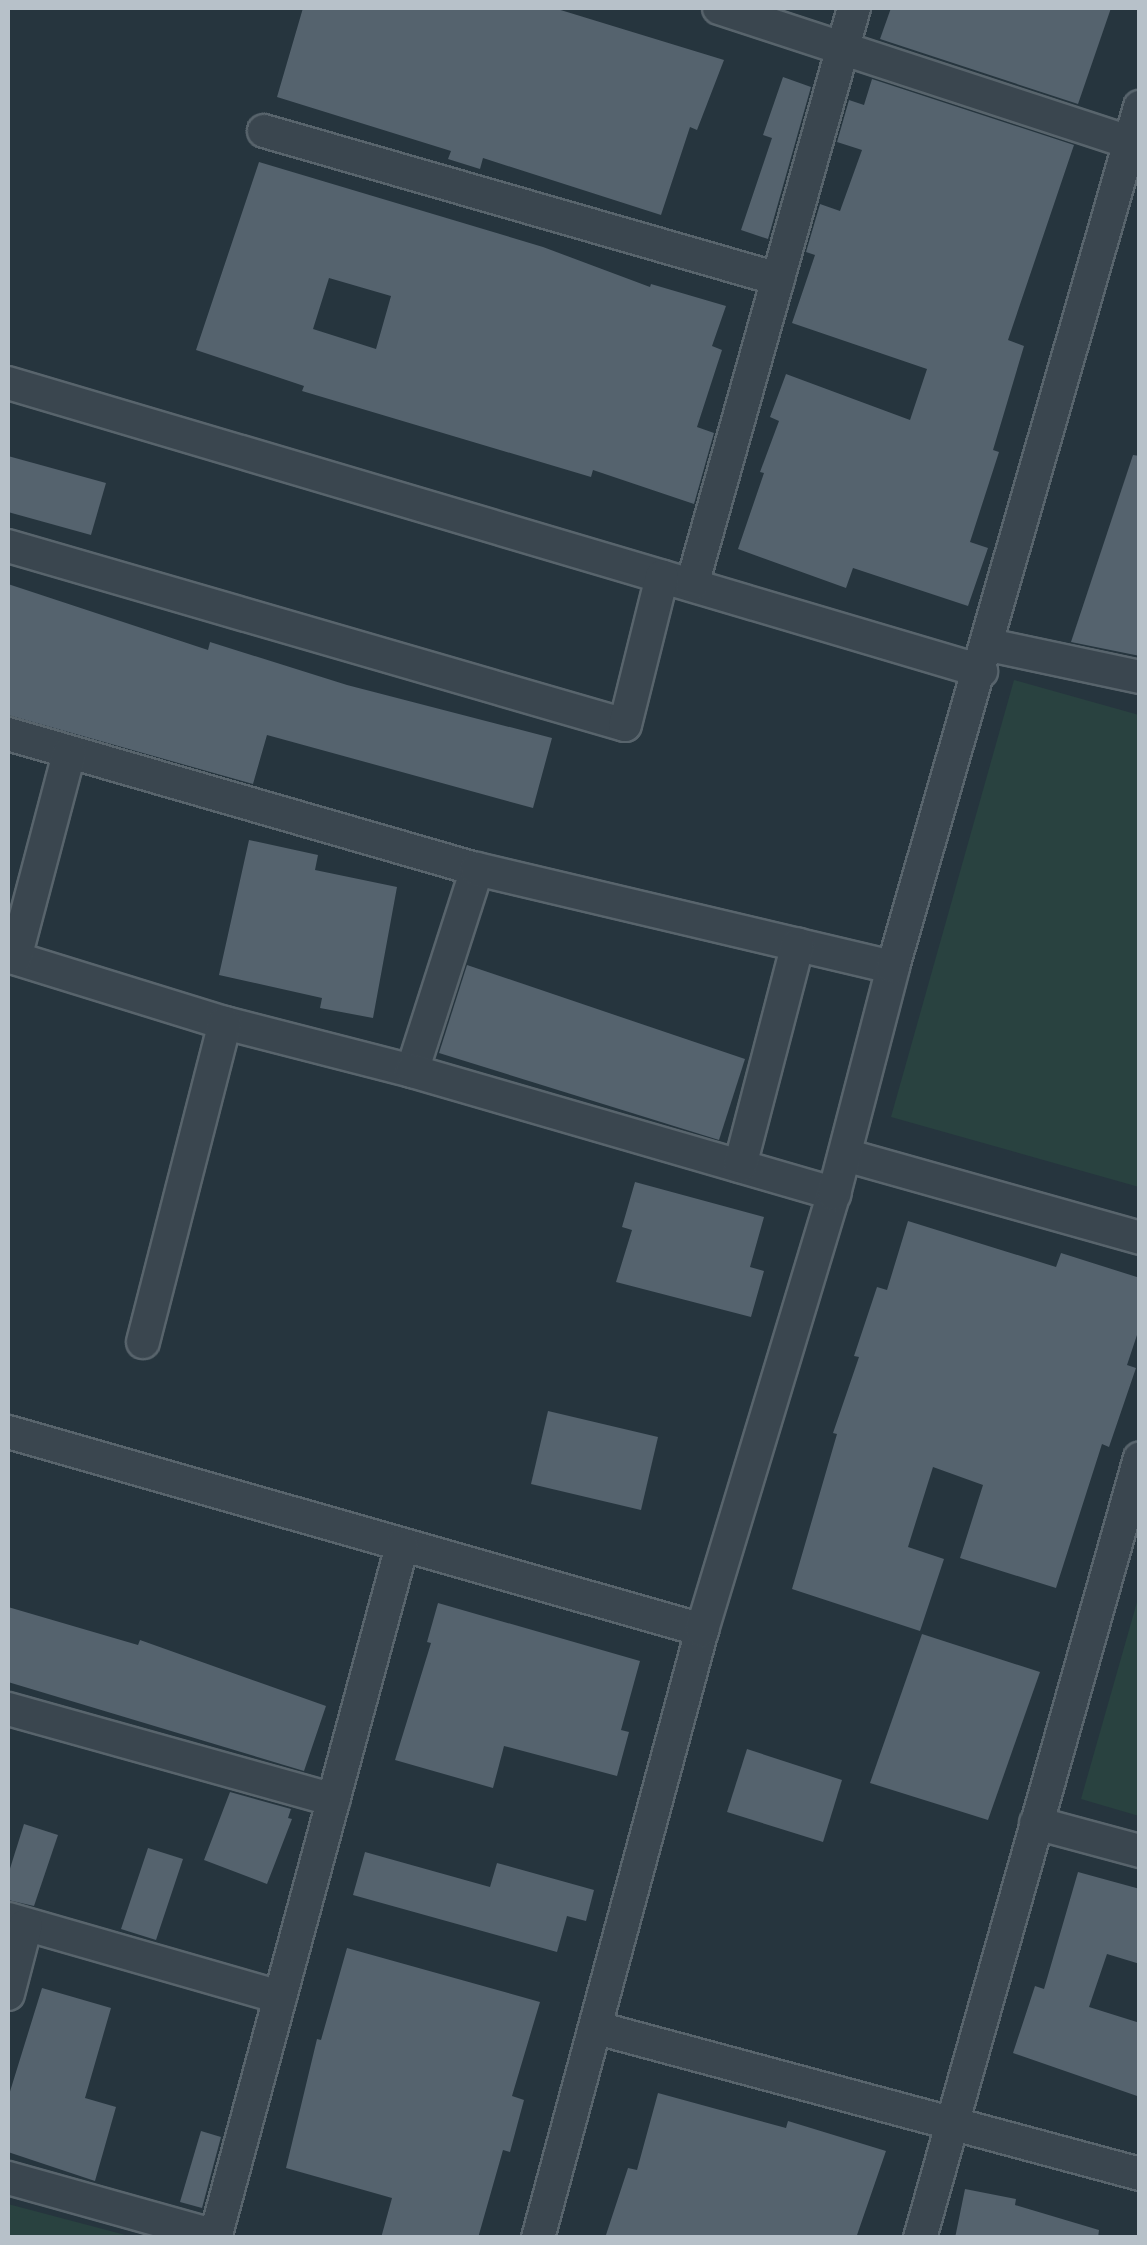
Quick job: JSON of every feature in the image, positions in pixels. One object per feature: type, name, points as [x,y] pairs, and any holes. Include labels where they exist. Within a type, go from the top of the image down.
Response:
[{"type":"street","points":[[719,8],[1130,142]]},
{"type":"street","points":[[8,546],[625,725],[678,581],[778,279],[854,8]]},
{"type":"street","points":[[538,2238],[702,1630],[834,1194],[893,967],[985,658],[1140,107]]},
{"type":"street","points":[[264,131],[778,279]]},
{"type":"street","points":[[8,383],[678,581],[985,658],[1140,677]]},
{"type":"street","points":[[8,734],[477,869],[893,967]]},
{"type":"street","points":[[69,753],[11,957],[225,1023],[412,1071],[834,1194]]},
{"type":"street","points":[[412,1071],[477,869]]},
{"type":"street","points":[[740,1166],[798,944]]},
{"type":"street","points":[[143,1342],[225,1023]]},
{"type":"street","points":[[844,1155],[1140,1238]]},
{"type":"street","points":[[8,1432],[702,1630]]},
{"type":"street","points":[[920,2238],[1137,1478]]},
{"type":"street","points":[[8,2178],[215,2237],[402,1546]]},
{"type":"street","points":[[8,1708],[334,1800]]},
{"type":"street","points":[[1036,1823],[1140,1850]]},
{"type":"street","points":[[8,1994],[17,1922],[280,1997]]},
{"type":"street","points":[[597,2028],[1140,2174]]},
{"type":"green space","points":[[1014,680],[1139,715],[1139,1187],[891,1117]]},
{"type":"green space","points":[[1139,1595],[1140,1816],[1081,1799]]},
{"type":"green space","points":[[8,2204],[133,2237],[8,2237]]},
{"type":"building","points":[[303,8],[554,8],[724,60],[697,130],[690,127],[661,215],[483,158],[480,169],[448,159],[451,151],[277,97]]},
{"type":"building","points":[[891,8],[1111,8],[1078,104],[880,39]]},
{"type":"building","points":[[783,77],[811,87],[768,239],[741,230],[772,138],[763,135]]},
{"type":"building","points":[[872,79],[1074,145],[1008,340],[1024,346],[993,450],[999,452],[970,542],[988,548],[968,606],[853,568],[846,588],[738,549],[779,421],[770,417],[786,374],[910,420],[927,369],[792,323],[815,255],[806,252],[820,204],[840,211],[862,150],[837,142],[849,100],[864,105]]},
{"type":"building","points":[[259,162],[543,247],[650,287],[651,284],[726,306],[712,346],[722,350],[697,427],[714,433],[694,504],[593,470],[591,477],[302,391],[304,386],[196,350]],"holes":[[[329,278],[391,296],[376,349],[313,329]]]},
{"type":"building","points":[[1133,455],[1140,456],[1140,656],[1071,642]]},
{"type":"building","points":[[8,456],[106,483],[91,535],[8,512]]},
{"type":"building","points":[[8,584],[208,650],[210,642],[347,685],[552,738],[533,808],[267,735],[253,784],[8,715]]},
{"type":"building","points":[[249,840],[318,855],[315,870],[397,887],[373,1018],[320,1008],[322,998],[219,975]]},
{"type":"building","points":[[467,965],[745,1059],[719,1140],[439,1053]]},
{"type":"building","points":[[635,1182],[764,1217],[750,1267],[764,1271],[751,1317],[616,1282],[632,1230],[622,1227]]},
{"type":"building","points":[[908,1221],[1056,1267],[1061,1253],[1140,1278],[1140,1326],[1127,1365],[1136,1368],[1109,1447],[1102,1444],[1056,1588],[960,1558],[983,1485],[933,1467],[908,1547],[944,1559],[920,1631],[792,1589],[837,1434],[833,1433],[859,1357],[854,1356],[877,1287],[887,1290]]},
{"type":"building","points":[[548,1411],[658,1437],[641,1510],[531,1484]]},
{"type":"building","points":[[438,1603],[640,1661],[621,1730],[629,1732],[617,1776],[504,1746],[493,1788],[395,1760],[431,1643],[427,1642]]},
{"type":"building","points":[[8,1607],[138,1645],[140,1640],[326,1706],[304,1771],[8,1682]]},
{"type":"building","points":[[922,1634],[1040,1672],[988,1820],[870,1783]]},
{"type":"building","points":[[747,1749],[842,1780],[823,1842],[727,1812]]},
{"type":"building","points":[[230,1792],[291,1809],[288,1818],[292,1819],[267,1884],[204,1860]]},
{"type":"building","points":[[24,1824],[58,1835],[34,1906],[8,1900],[8,1875]]},
{"type":"building","points":[[148,1848],[183,1859],[156,1940],[121,1929]]},
{"type":"building","points":[[365,1852],[490,1887],[497,1863],[594,1890],[586,1921],[567,1916],[557,1952],[353,1895]]},
{"type":"building","points":[[1078,1872],[1140,1889],[1140,1964],[1107,1954],[1089,2007],[1140,2023],[1140,2097],[1013,2053],[1035,1986],[1044,1989]]},
{"type":"building","points":[[347,1948],[540,2002],[512,2096],[524,2100],[510,2152],[503,2150],[478,2238],[381,2238],[392,2198],[286,2168],[317,2039],[321,2040]]},
{"type":"building","points":[[42,1988],[111,2008],[85,2098],[116,2107],[95,2181],[8,2152],[8,2098]]},
{"type":"building","points":[[658,2093],[786,2128],[788,2121],[886,2151],[856,2238],[605,2238],[628,2168],[637,2170]]},
{"type":"building","points":[[201,2131],[221,2137],[202,2208],[180,2202]]},
{"type":"building","points":[[965,2189],[1016,2199],[1015,2205],[1099,2230],[1098,2238],[955,2238]]}]
